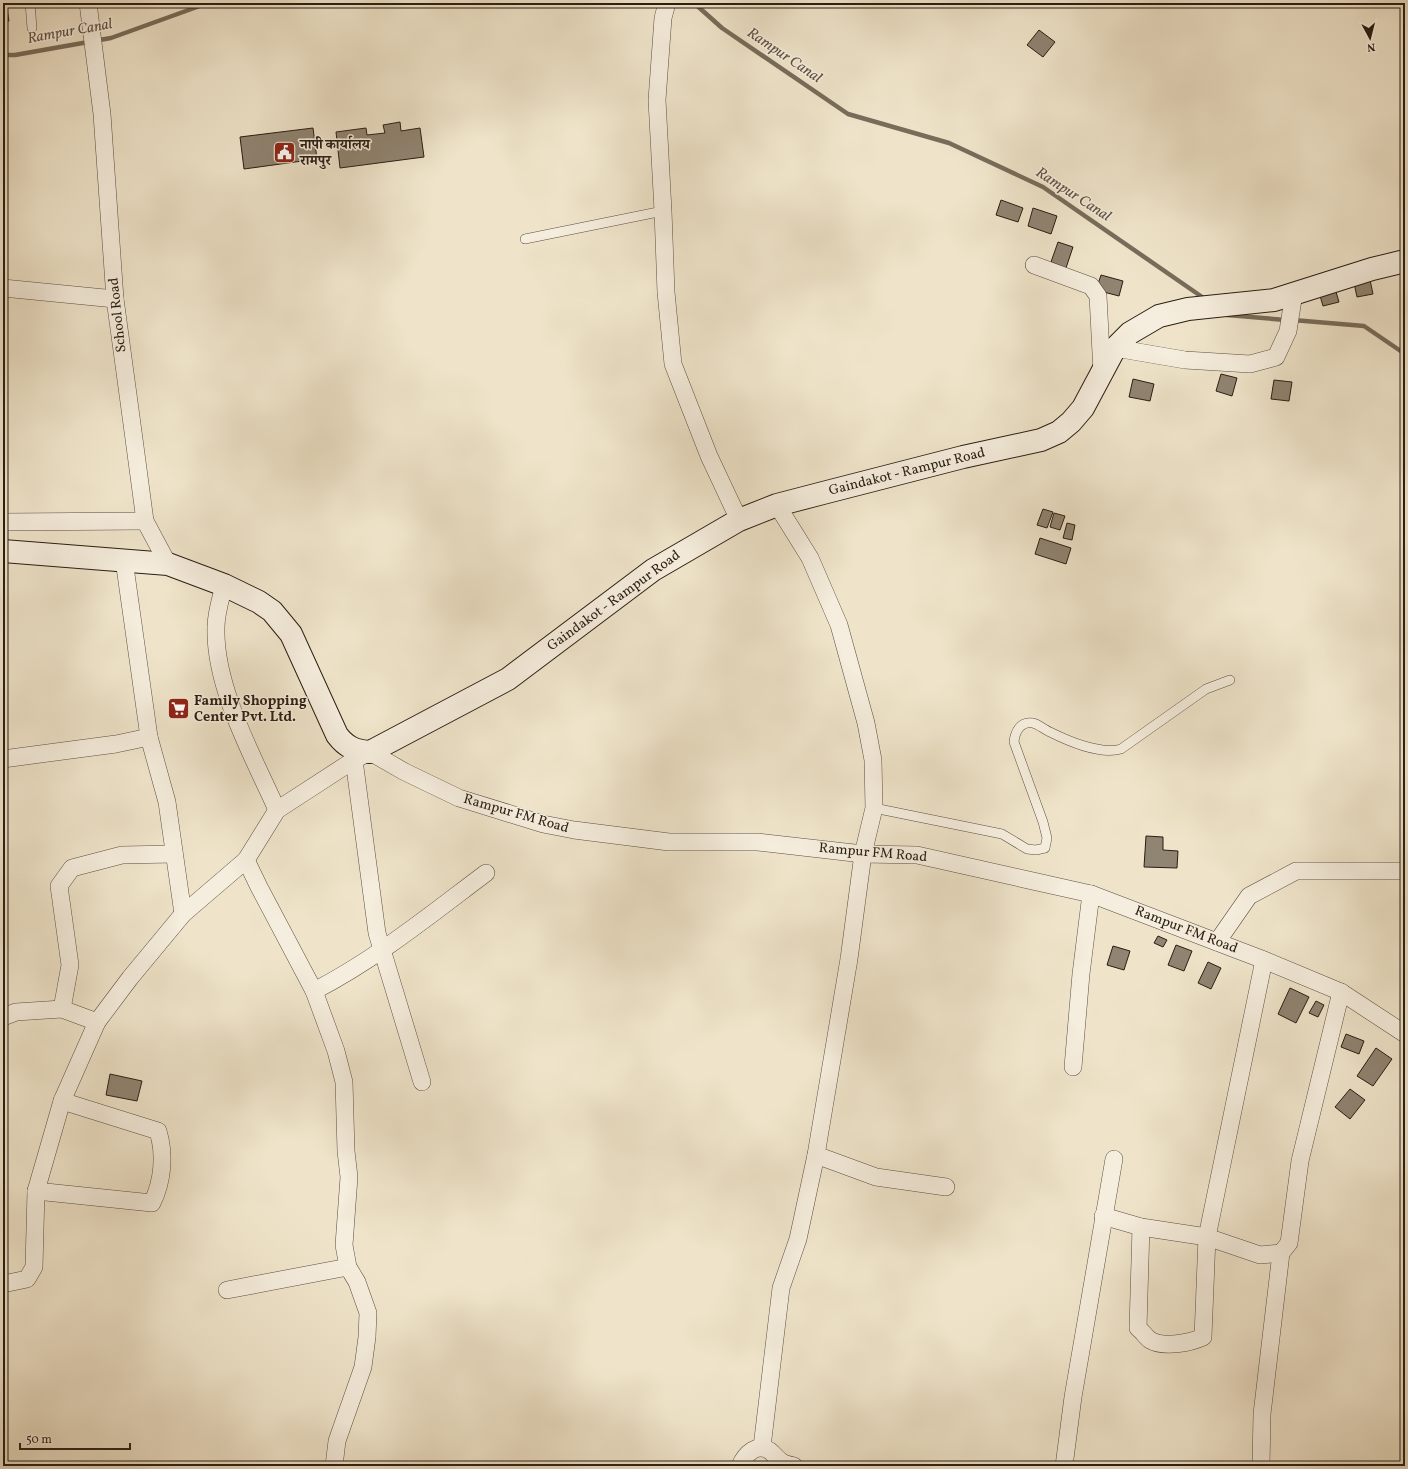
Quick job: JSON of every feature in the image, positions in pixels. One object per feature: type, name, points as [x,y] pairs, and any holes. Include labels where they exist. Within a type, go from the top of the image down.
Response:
[{"type":"main road","name":"Gaindakot - Rampur Road","points":[[362,756],[508,679],[653,570],[739,520],[777,505],[963,457],[1042,440],[1059,432],[1072,422],[1084,408],[1115,348],[1130,333],[1146,322],[1159,316],[1188,310],[1245,305],[1274,300],[1372,269],[1405,261]]},
{"type":"main road","points":[[3,552],[168,564],[224,585],[259,602],[272,611],[282,622],[301,654],[337,735],[343,743],[362,756]]},
{"type":"street","name":"School Road","points":[[88,3],[90,30],[102,114],[115,299],[146,521],[168,564]]},
{"type":"street","points":[[667,3],[663,18],[657,100],[666,292],[673,364],[709,456],[739,520]]},
{"type":"street","points":[[1034,265],[1091,286],[1098,296],[1102,372]]},
{"type":"street","points":[[3,288],[115,299]]},
{"type":"street","points":[[1115,348],[1185,360],[1250,364],[1276,357],[1288,331],[1294,293]]},
{"type":"street","points":[[762,1447],[781,1288],[798,1239],[816,1155],[849,959],[863,854],[874,808],[872,760],[866,723],[839,625],[810,558],[777,505]]},
{"type":"street","points":[[3,522],[146,521]]},
{"type":"street","points":[[124,560],[149,737],[166,802],[183,914]]},
{"type":"street","points":[[224,585],[216,626],[219,670],[235,714],[277,810]]},
{"type":"street","points":[[3,759],[116,744],[149,737]]},
{"type":"street","points":[[3,1284],[27,1279],[34,1267],[36,1191],[62,1101],[97,1022],[130,978],[183,914],[246,860],[277,810],[362,756],[377,934],[422,1082]]},
{"type":"street","name":"Rampur FM Road","points":[[362,756],[405,772],[459,798],[542,824],[574,830],[669,842],[758,842],[863,854],[917,855],[1091,894],[1264,960],[1341,992],[1405,1034]]},
{"type":"street","points":[[62,1009],[70,965],[59,886],[72,868],[122,855],[174,854]]},
{"type":"street","points":[[246,860],[258,887],[314,991],[336,1051],[344,1082],[346,1151],[349,1177],[344,1245],[348,1267],[357,1282],[368,1314],[363,1368],[337,1441],[334,1466]]},
{"type":"street","points":[[1217,942],[1249,896],[1296,871],[1404,871]]},
{"type":"street","points":[[314,991],[349,972],[381,951],[486,873]]},
{"type":"street","points":[[1073,1067],[1081,974],[1091,894]]},
{"type":"street","points":[[1141,1227],[1138,1328],[1150,1340],[1173,1344],[1196,1341],[1203,1337],[1207,1237],[1264,960]]},
{"type":"street","points":[[1261,1466],[1262,1414],[1281,1253],[1289,1243],[1300,1161],[1341,992]]},
{"type":"street","points":[[3,1017],[16,1012],[62,1009],[97,1022]]},
{"type":"street","points":[[36,1191],[152,1203],[160,1188],[162,1153],[158,1131],[62,1101]]},
{"type":"street","points":[[816,1155],[876,1177],[946,1187]]},
{"type":"street","points":[[1064,1466],[1073,1397],[1114,1159]]},
{"type":"street","points":[[1103,1216],[1141,1227],[1207,1237],[1260,1255],[1281,1253]]},
{"type":"street","points":[[227,1290],[348,1267]]},
{"type":"street","points":[[740,1466],[742,1461],[753,1449],[762,1447],[770,1451],[782,1462],[794,1466]]},
{"type":"lane","points":[[30,3],[32,28]]},
{"type":"lane","points":[[525,239],[663,211]]},
{"type":"lane","points":[[874,808],[1002,834],[1026,849],[1036,850],[1045,848],[1047,838],[1043,822],[1014,742],[1015,732],[1023,725],[1033,723],[1083,746],[1113,752],[1121,749],[1206,689],[1230,680]]},
{"type":"building","points":[[3,3],[6,3],[9,21],[3,22]]},
{"type":"building","points":[[1039,30],[1055,42],[1043,57],[1027,45]]},
{"type":"building","points":[[400,122],[401,131],[420,128],[424,157],[340,168],[336,132],[366,128],[367,135],[385,133],[383,125]]},
{"type":"building","points":[[313,128],[317,159],[244,169],[240,137]]},
{"type":"building","points":[[1001,200],[1023,208],[1018,222],[996,215]]},
{"type":"building","points":[[1033,208],[1057,216],[1051,234],[1028,226]]},
{"type":"building","points":[[1058,242],[1073,247],[1066,268],[1051,262]]},
{"type":"building","points":[[1101,275],[1123,281],[1119,296],[1096,290]]},
{"type":"building","points":[[1370,280],[1373,294],[1357,297],[1354,283]]},
{"type":"building","points":[[1334,285],[1339,302],[1323,306],[1318,289]]},
{"type":"building","points":[[1221,374],[1237,378],[1232,396],[1216,391]]},
{"type":"building","points":[[1133,379],[1154,384],[1150,401],[1129,397]]},
{"type":"building","points":[[1274,380],[1292,382],[1289,401],[1271,399]]},
{"type":"building","points":[[1043,509],[1053,512],[1047,528],[1037,525]]},
{"type":"building","points":[[1054,513],[1065,516],[1060,530],[1050,527]]},
{"type":"building","points":[[1067,523],[1075,525],[1072,540],[1063,538]]},
{"type":"building","points":[[1040,538],[1071,548],[1066,564],[1035,554]]},
{"type":"building","points":[[1146,836],[1163,837],[1163,850],[1178,851],[1177,868],[1144,867]]},
{"type":"building","points":[[1158,936],[1167,940],[1163,947],[1154,943]]},
{"type":"building","points":[[1176,945],[1192,951],[1184,971],[1168,965]]},
{"type":"building","points":[[1113,946],[1130,951],[1124,970],[1107,965]]},
{"type":"building","points":[[1208,962],[1221,968],[1211,989],[1198,983]]},
{"type":"building","points":[[1290,988],[1309,997],[1296,1023],[1278,1014]]},
{"type":"building","points":[[1316,1001],[1324,1005],[1318,1017],[1309,1013]]},
{"type":"building","points":[[1405,1007],[1405,1017],[1401,1015]]},
{"type":"building","points":[[1346,1034],[1364,1041],[1359,1054],[1341,1047]]},
{"type":"building","points":[[1376,1048],[1392,1059],[1373,1086],[1357,1076]]},
{"type":"building","points":[[110,1074],[142,1081],[137,1101],[106,1095]]},
{"type":"building","points":[[1350,1089],[1365,1100],[1350,1119],[1335,1107]]},
{"type":"waterway","name":"Rampur Canal","points":[[3,55],[15,55],[111,38],[208,3]]},
{"type":"waterway","name":"Rampur Canal","points":[[694,3],[722,28],[848,114],[949,143],[1043,187],[1205,299]]},
{"type":"waterway","name":"Rampur Canal","points":[[1227,315],[1286,320]]},
{"type":"waterway","name":"Rampur Canal","points":[[1293,320],[1364,326],[1405,354]]},
{"type":"waterway","points":[[3,893],[5,1004]]},
{"type":"waterway","points":[[3,1036],[4,1025]]},
{"type":"place","name":"नापी कार्यालय रामपुर","points":[[284,153]]},
{"type":"place","name":"Family Shopping Center Pvt. Ltd.","points":[[178,709]]}]
